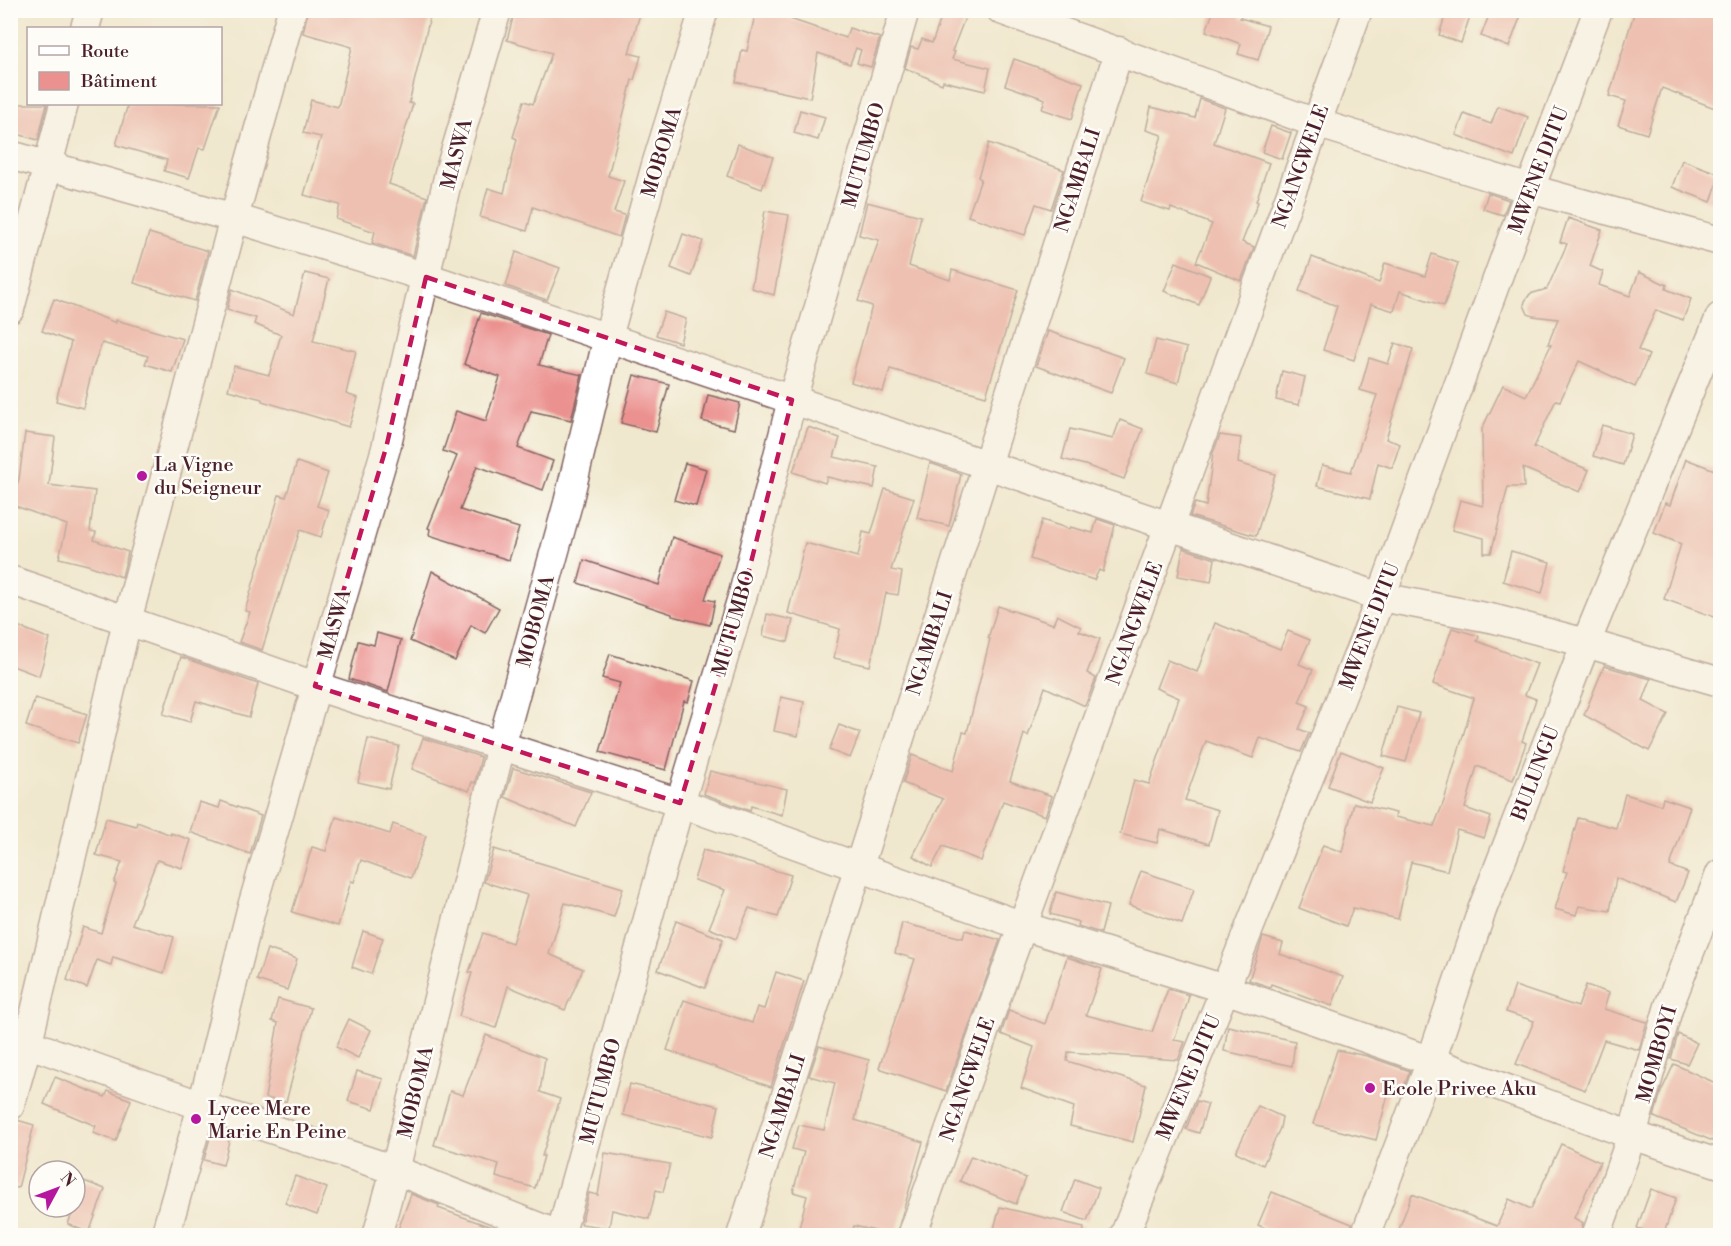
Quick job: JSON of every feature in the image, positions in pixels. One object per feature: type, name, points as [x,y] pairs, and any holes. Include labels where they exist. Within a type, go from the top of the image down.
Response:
[{"type":"street","points":[[85,27],[90,10]]},
{"type":"street","points":[[10,1106],[19,1040],[127,621],[291,10]]},
{"type":"street","name":"MASWA","points":[[165,1236],[202,1106],[251,910],[386,448],[449,173],[496,10]]},
{"type":"street","name":"MOBOMA","points":[[377,1236],[501,746],[568,503],[608,337],[656,165],[704,10]]},
{"type":"street","name":"MUTUMBO","points":[[560,1236],[680,803],[743,594],[792,400],[905,10]]},
{"type":"street","points":[[1001,10],[1316,123],[1530,189],[1720,241]]},
{"type":"street","name":"NGANGWELE","points":[[912,1236],[1358,10]]},
{"type":"street","name":"MWENE DITU","points":[[1124,1236],[1381,597],[1598,10]]},
{"type":"street","name":"NGAMBALI","points":[[741,1236],[1119,51]]},
{"type":"street","points":[[10,309],[64,105]]},
{"type":"street","points":[[10,155],[234,218],[426,277],[1381,597],[1495,619],[1720,682]]},
{"type":"street","name":"BULUNGU","points":[[1365,1236],[1431,1061],[1482,910],[1586,643],[1720,317]]},
{"type":"street","points":[[10,580],[315,686],[680,803],[1023,926],[1225,989],[1632,1135],[1720,1164]]},
{"type":"street","name":"MOMBOYI","points":[[1596,1236],[1632,1135],[1669,1006],[1720,874]]},
{"type":"street","points":[[19,1040],[202,1106],[395,1170],[560,1236]]},
{"type":"highlighted area","points":[[426,277],[792,400],[743,594],[680,803],[315,686],[386,448]]},
{"type":"building","points":[[308,10],[409,10],[430,17],[409,103],[413,104],[389,184],[427,197],[413,256],[372,243],[375,232],[336,219],[340,205],[304,195],[321,137],[303,133],[311,100],[338,107],[352,47],[303,33]]},
{"type":"building","points":[[515,10],[641,10],[629,53],[641,56],[634,80],[632,80],[608,176],[624,181],[614,212],[625,215],[619,237],[533,207],[527,231],[480,217],[488,188],[504,193],[517,139],[513,137],[524,101],[533,104],[552,53],[507,40]]},
{"type":"building","points":[[756,10],[792,10],[790,19],[846,38],[849,28],[880,38],[871,67],[857,63],[861,50],[856,48],[850,64],[818,53],[810,98],[736,82],[742,50],[747,51]]},
{"type":"building","points":[[944,10],[968,10],[952,51],[955,52],[952,59],[990,68],[985,91],[943,81],[942,84],[905,68],[911,47],[918,49],[922,39],[932,43]]},
{"type":"building","points":[[1214,10],[1243,10],[1240,18],[1268,26],[1258,60],[1238,54],[1241,44],[1206,31]]},
{"type":"building","points":[[1447,10],[1472,10],[1461,43],[1439,35]]},
{"type":"building","points":[[1491,10],[1523,10],[1509,47],[1481,36]]},
{"type":"building","points":[[1635,10],[1720,10],[1720,110],[1662,88],[1647,134],[1618,125],[1626,101],[1609,96]]},
{"type":"building","points":[[1014,59],[1083,83],[1072,119],[1042,109],[1045,99],[1005,85]]},
{"type":"building","points":[[1200,99],[1225,108],[1214,143],[1269,163],[1256,201],[1258,202],[1242,242],[1254,247],[1241,281],[1196,262],[1212,224],[1171,208],[1170,211],[1141,202],[1162,135],[1146,130],[1151,107],[1195,118]]},
{"type":"building","points":[[10,104],[47,105],[38,140],[10,132]]},
{"type":"building","points":[[128,105],[220,105],[205,149],[199,148],[189,178],[164,171],[167,160],[116,145]]},
{"type":"building","points":[[1498,106],[1528,117],[1514,157],[1456,135],[1464,114],[1491,124]]},
{"type":"building","points":[[800,110],[825,117],[818,140],[794,133]]},
{"type":"building","points":[[1271,126],[1291,133],[1282,159],[1262,152]]},
{"type":"building","points":[[989,143],[1064,170],[1051,209],[1036,204],[1025,235],[968,216],[981,179],[978,177]]},
{"type":"building","points":[[738,144],[773,157],[762,189],[727,176]]},
{"type":"building","points":[[1682,160],[1720,174],[1711,202],[1672,187]]},
{"type":"building","points":[[1488,193],[1509,200],[1503,215],[1483,209]]},
{"type":"building","points":[[867,202],[921,216],[909,266],[950,280],[952,270],[1018,290],[986,396],[890,369],[883,392],[851,382],[872,306],[858,301],[879,240],[859,235]]},
{"type":"building","points":[[765,211],[789,215],[774,295],[751,288]]},
{"type":"building","points":[[1568,218],[1602,230],[1590,266],[1603,272],[1599,285],[1630,296],[1639,272],[1667,285],[1666,289],[1691,299],[1683,320],[1656,310],[1638,350],[1649,355],[1635,387],[1579,361],[1560,401],[1556,400],[1534,447],[1589,470],[1580,492],[1523,468],[1524,487],[1508,487],[1491,553],[1484,553],[1484,538],[1452,530],[1460,500],[1483,506],[1482,429],[1503,385],[1526,396],[1551,345],[1548,344],[1558,319],[1528,314],[1524,305],[1530,294],[1547,289],[1567,244],[1560,242]]},
{"type":"building","points":[[149,233],[208,251],[195,301],[134,283]]},
{"type":"building","points":[[683,234],[703,241],[691,276],[671,268]]},
{"type":"building","points":[[516,252],[560,268],[547,300],[506,286]]},
{"type":"building","points":[[1432,254],[1458,263],[1444,306],[1400,291],[1394,311],[1371,304],[1354,360],[1323,350],[1337,306],[1299,291],[1312,257],[1379,283],[1385,263],[1425,276]]},
{"type":"building","points":[[1176,262],[1210,276],[1199,305],[1164,291]]},
{"type":"building","points":[[305,273],[329,279],[313,341],[356,351],[346,394],[358,398],[349,427],[228,390],[234,366],[269,375],[281,335],[254,324],[256,318],[227,310],[232,289],[294,314]]},
{"type":"building","points":[[54,299],[116,323],[116,320],[183,339],[172,372],[145,364],[148,356],[102,343],[92,370],[83,408],[56,401],[71,342],[42,331]]},
{"type":"building","points":[[664,312],[686,319],[680,343],[656,335]]},
{"type":"building","points":[[481,313],[548,335],[539,365],[582,375],[571,420],[531,411],[518,448],[553,461],[543,490],[477,466],[460,510],[519,528],[509,560],[429,535],[430,529],[428,528],[457,456],[443,451],[456,411],[486,421],[500,377],[464,364]]},
{"type":"building","points":[[1048,331],[1124,358],[1111,393],[1036,366]]},
{"type":"building","points":[[1156,340],[1187,348],[1178,383],[1147,374]]},
{"type":"building","points":[[1395,343],[1413,349],[1386,439],[1400,444],[1392,468],[1378,463],[1370,499],[1317,486],[1322,465],[1351,472],[1377,395],[1360,390],[1369,358],[1388,364]]},
{"type":"building","points":[[1282,371],[1305,377],[1299,405],[1276,400]]},
{"type":"building","points":[[634,375],[669,384],[656,432],[621,423]]},
{"type":"building","points":[[708,395],[740,403],[734,429],[702,421]]},
{"type":"building","points":[[1120,420],[1143,429],[1124,479],[1062,459],[1070,429],[1113,439]]},
{"type":"building","points":[[1602,425],[1632,434],[1623,465],[1593,456]]},
{"type":"building","points":[[808,427],[840,438],[834,457],[878,467],[874,488],[827,477],[825,483],[793,472]]},
{"type":"building","points":[[25,433],[55,437],[49,485],[95,491],[90,531],[96,532],[94,540],[128,552],[122,577],[59,558],[67,525],[10,504],[19,479]]},
{"type":"building","points":[[1220,435],[1241,438],[1238,463],[1275,474],[1256,536],[1190,516],[1195,503],[1206,506],[1213,453]]},
{"type":"building","points":[[1686,459],[1720,472],[1720,619],[1664,599],[1681,544],[1654,533],[1665,503],[1670,505]]},
{"type":"building","points":[[297,462],[328,473],[317,506],[329,510],[321,537],[300,530],[262,650],[239,642],[250,612],[245,611],[279,495],[286,497]]},
{"type":"building","points":[[685,463],[706,469],[696,506],[674,500]]},
{"type":"building","points":[[930,463],[961,474],[949,526],[917,518]]},
{"type":"building","points":[[885,489],[914,498],[891,570],[902,572],[898,595],[886,593],[870,666],[834,658],[840,629],[788,613],[805,543],[858,557],[863,532],[871,534]]},
{"type":"building","points":[[1097,519],[1115,525],[1103,572],[1099,570],[1094,580],[1030,559],[1042,520],[1069,529],[1070,527],[1093,533]]},
{"type":"building","points":[[672,537],[720,554],[705,599],[715,601],[710,625],[672,616],[672,614],[578,583],[584,560],[659,585]]},
{"type":"building","points":[[1183,548],[1215,559],[1211,582],[1178,576]]},
{"type":"building","points":[[1511,551],[1550,562],[1542,593],[1503,581]]},
{"type":"building","points":[[432,571],[499,608],[485,633],[471,625],[455,661],[410,641]]},
{"type":"building","points":[[998,606],[1053,624],[1057,615],[1081,627],[1079,631],[1100,639],[1087,673],[1096,678],[1085,706],[1045,687],[1028,736],[1024,734],[1010,781],[1052,796],[1045,816],[1003,801],[981,861],[943,846],[932,867],[913,856],[943,799],[903,783],[912,755],[953,771],[963,732],[967,733],[990,639],[988,638]]},
{"type":"building","points":[[767,614],[793,620],[788,642],[763,636]]},
{"type":"building","points":[[10,623],[50,639],[39,676],[10,665]]},
{"type":"building","points":[[1215,623],[1280,649],[1288,631],[1310,640],[1299,664],[1313,670],[1299,702],[1309,706],[1299,729],[1309,733],[1301,752],[1260,738],[1253,758],[1206,741],[1185,800],[1218,810],[1209,844],[1160,829],[1157,843],[1120,834],[1134,780],[1149,784],[1179,698],[1156,688],[1167,660],[1197,672]]},
{"type":"building","points":[[1452,628],[1479,636],[1477,641],[1537,664],[1525,695],[1536,699],[1522,741],[1526,743],[1513,780],[1477,766],[1465,808],[1491,817],[1484,838],[1457,830],[1447,871],[1411,862],[1398,919],[1353,908],[1346,926],[1299,908],[1323,845],[1342,852],[1354,803],[1396,813],[1395,817],[1434,826],[1444,801],[1474,698],[1433,684]]},
{"type":"building","points":[[377,633],[401,640],[388,692],[349,679],[358,641],[374,645]]},
{"type":"building","points":[[610,654],[694,681],[688,702],[684,701],[666,770],[600,752],[620,683],[602,678]]},
{"type":"building","points":[[181,657],[258,684],[249,717],[196,701],[190,722],[163,714]]},
{"type":"building","points":[[1604,666],[1651,679],[1643,701],[1668,714],[1649,751],[1584,715]]},
{"type":"building","points":[[781,697],[804,702],[798,736],[774,731]]},
{"type":"building","points":[[35,698],[87,714],[78,743],[26,726]]},
{"type":"building","points":[[1397,707],[1419,713],[1406,762],[1383,756]]},
{"type":"building","points":[[839,725],[860,733],[850,758],[829,750]]},
{"type":"building","points":[[423,738],[481,757],[475,783],[472,782],[469,791],[412,769]]},
{"type":"building","points":[[368,739],[399,746],[389,789],[358,782]]},
{"type":"building","points":[[1341,751],[1384,768],[1370,802],[1328,786]]},
{"type":"building","points":[[513,768],[591,792],[576,827],[505,797]]},
{"type":"building","points":[[710,771],[787,789],[782,815],[751,806],[750,811],[704,794]]},
{"type":"building","points":[[1625,794],[1661,805],[1663,798],[1690,807],[1670,866],[1688,873],[1676,902],[1616,878],[1610,911],[1579,906],[1576,915],[1555,909],[1567,872],[1563,871],[1578,818],[1616,828]]},
{"type":"building","points":[[221,801],[261,816],[250,854],[190,832],[199,802],[219,808]]},
{"type":"building","points":[[336,817],[390,834],[393,824],[426,836],[411,878],[361,860],[354,882],[351,881],[338,926],[292,912],[312,847],[326,851]]},
{"type":"building","points":[[106,818],[136,826],[137,822],[191,840],[182,868],[157,860],[132,924],[174,937],[164,973],[113,957],[111,965],[97,960],[87,988],[67,980],[83,927],[101,933],[122,862],[96,855]]},
{"type":"building","points":[[494,849],[623,888],[614,917],[565,903],[549,954],[583,969],[565,1010],[508,986],[496,1028],[459,1016],[472,973],[469,972],[483,933],[512,943],[527,895],[484,882]]},
{"type":"building","points":[[703,850],[791,875],[778,917],[749,908],[736,939],[709,928],[725,890],[694,880]]},
{"type":"building","points":[[1141,871],[1194,889],[1182,924],[1129,905]]},
{"type":"building","points":[[1056,892],[1108,906],[1101,933],[1078,926],[1079,922],[1050,914]]},
{"type":"building","points":[[676,921],[723,939],[705,988],[658,970]]},
{"type":"building","points":[[902,923],[963,938],[965,930],[1000,940],[946,1091],[879,1068],[915,959],[895,953]]},
{"type":"building","points":[[363,931],[383,938],[371,974],[352,967]]},
{"type":"building","points":[[1263,937],[1283,943],[1280,954],[1343,977],[1332,1006],[1271,984],[1270,987],[1249,980]]},
{"type":"building","points":[[267,949],[297,959],[287,990],[257,980]]},
{"type":"building","points":[[1067,957],[1102,969],[1086,1015],[1152,1032],[1168,989],[1189,995],[1174,1040],[1185,1042],[1178,1060],[1068,1052],[1067,1061],[1146,1085],[1133,1142],[1070,1126],[1074,1107],[1021,1088],[1034,1047],[1001,1034],[1009,1010],[1045,1024]]},
{"type":"building","points":[[776,972],[804,981],[771,1087],[667,1050],[684,1000],[752,1023],[757,1007],[764,1009]]},
{"type":"building","points":[[1586,985],[1609,993],[1604,1009],[1647,1022],[1639,1050],[1604,1040],[1585,1090],[1516,1064],[1534,1021],[1506,1012],[1515,986],[1578,1007]]},
{"type":"building","points":[[278,999],[311,1008],[286,1102],[265,1098],[278,1023],[272,1021]]},
{"type":"building","points":[[349,1019],[371,1030],[358,1058],[336,1047]]},
{"type":"building","points":[[1228,1026],[1295,1041],[1292,1066],[1224,1051]]},
{"type":"building","points":[[1678,1034],[1697,1043],[1687,1064],[1671,1059]]},
{"type":"building","points":[[486,1035],[545,1058],[540,1092],[560,1099],[542,1156],[544,1156],[535,1188],[496,1177],[499,1164],[434,1145],[450,1091],[463,1095]]},
{"type":"building","points":[[819,1046],[869,1060],[855,1120],[923,1142],[896,1236],[854,1226],[851,1236],[797,1236],[807,1196],[793,1192],[804,1152],[792,1149],[799,1125],[824,1130],[835,1083],[809,1076]]},
{"type":"building","points":[[1337,1050],[1367,1056],[1410,1071],[1401,1095],[1389,1091],[1376,1140],[1313,1124]]},
{"type":"building","points":[[1674,1064],[1720,1085],[1720,1144],[1654,1117],[1661,1092]]},
{"type":"building","points":[[357,1071],[383,1079],[374,1109],[348,1101]]},
{"type":"building","points":[[55,1077],[105,1097],[108,1091],[131,1100],[116,1141],[93,1133],[96,1126],[44,1104]]},
{"type":"building","points":[[630,1084],[719,1106],[712,1137],[623,1115]]},
{"type":"building","points":[[1197,1101],[1208,1104],[1199,1133],[1186,1129]]},
{"type":"building","points":[[1258,1106],[1282,1117],[1280,1128],[1263,1165],[1236,1152]]},
{"type":"building","points":[[17,1120],[34,1125],[18,1188],[10,1187],[10,1134]]},
{"type":"building","points":[[213,1127],[231,1133],[223,1165],[204,1160]]},
{"type":"building","points":[[1561,1144],[1600,1162],[1574,1218],[1583,1223],[1580,1236],[1415,1236],[1399,1229],[1412,1194],[1497,1226],[1509,1199],[1531,1209]]},
{"type":"building","points":[[605,1153],[670,1164],[663,1192],[656,1190],[649,1219],[612,1210],[609,1228],[581,1224],[589,1193],[598,1195]]},
{"type":"building","points":[[971,1156],[1026,1178],[1016,1204],[960,1181]]},
{"type":"building","points":[[295,1176],[327,1188],[317,1215],[285,1203]]},
{"type":"building","points":[[1075,1179],[1099,1188],[1087,1221],[1063,1212]]},
{"type":"building","points":[[87,1182],[105,1189],[89,1233],[68,1224],[70,1219],[87,1219]]},
{"type":"building","points":[[1651,1189],[1676,1198],[1663,1236],[1637,1228]]},
{"type":"building","points":[[1272,1192],[1352,1224],[1349,1236],[1284,1236],[1258,1225]]},
{"type":"building","points":[[411,1194],[439,1205],[438,1208],[508,1233],[507,1236],[412,1236],[398,1230]]},
{"type":"building","points":[[1000,1207],[1084,1227],[1083,1236],[992,1236]]},
{"type":"place","name":"La Vigne du Seigneur","points":[[142,476]]},
{"type":"place","name":"Ecole Privee Aku","points":[[1370,1088]]},
{"type":"place","name":"Lycee Mere Marie En Peine","points":[[196,1119]]}]
